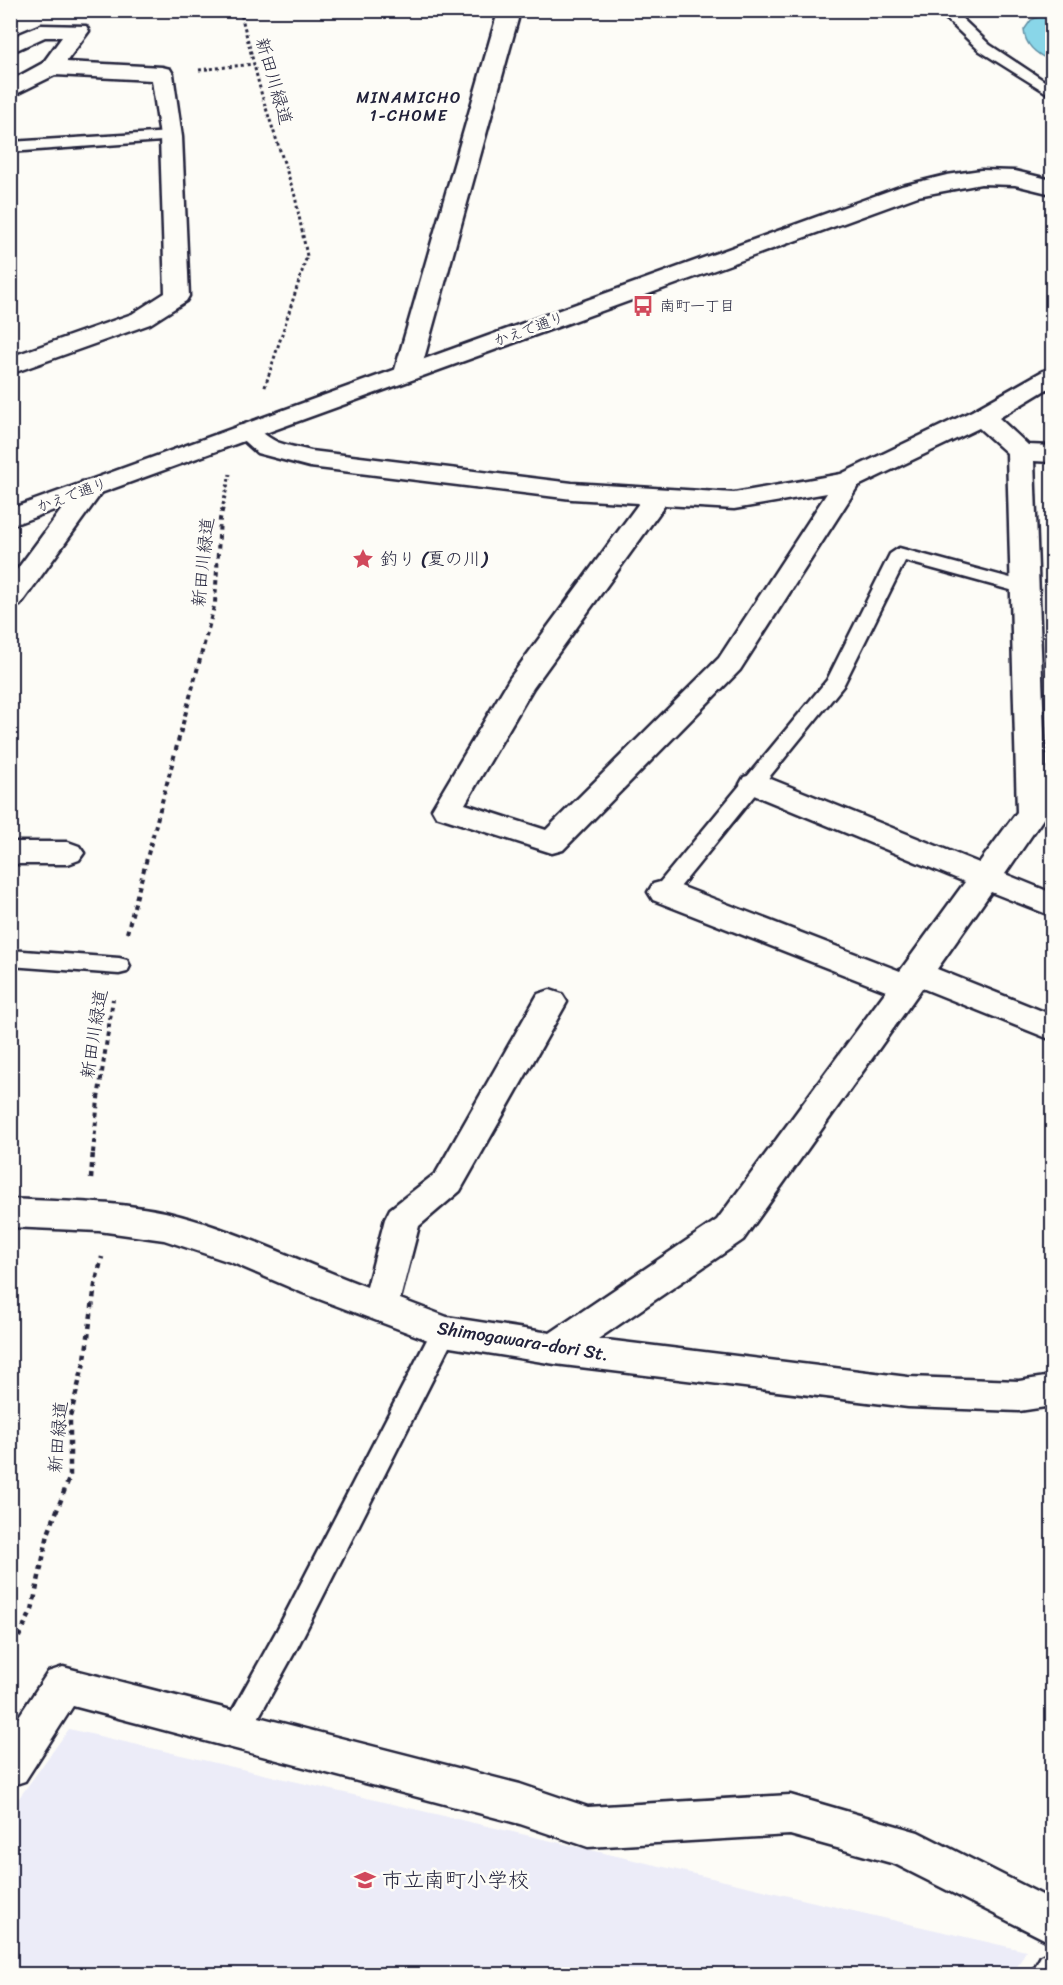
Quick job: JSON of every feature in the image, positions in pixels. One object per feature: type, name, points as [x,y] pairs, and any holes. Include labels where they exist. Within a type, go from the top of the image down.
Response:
[{"type":"street","points":[[407,373],[507,19]]},
{"type":"street","points":[[10,47],[42,31],[78,31],[51,68],[10,90]]},
{"type":"street","points":[[12,364],[141,320],[177,296],[171,137],[162,74],[51,68]]},
{"type":"street","name":"かえで通り","points":[[10,518],[910,191],[953,179],[989,174],[1027,178],[1053,187]]},
{"type":"street","points":[[247,432],[266,447],[310,459],[572,491],[734,501],[848,481],[981,417],[1053,376]]},
{"type":"street","points":[[555,1349],[730,1230],[1032,813],[1020,452],[1004,434],[981,417]]},
{"type":"street","points":[[1020,452],[1053,454]]},
{"type":"street","points":[[657,496],[520,685],[447,809],[552,843],[730,664],[848,481]]},
{"type":"street","points":[[10,599],[92,488]]},
{"type":"street","points":[[755,784],[1053,905]]},
{"type":"street","points":[[10,853],[68,853]]},
{"type":"street","points":[[664,892],[1053,1028]]},
{"type":"street","points":[[380,1307],[403,1219],[448,1182],[550,1002]]},
{"type":"street","name":"Shimogawara-dori St.","points":[[10,1212],[99,1217],[165,1226],[246,1253],[444,1331],[555,1349],[908,1392],[1019,1396],[1053,1391]]},
{"type":"street","points":[[10,1767],[63,1685],[520,1804],[588,1827],[790,1815],[903,1846],[1053,1922]]},
{"type":"lane","points":[[944,10],[985,48],[1053,92]]},
{"type":"lane","points":[[10,147],[171,137]]},
{"type":"lane","points":[[664,892],[755,784],[836,682],[899,554],[1025,588]]},
{"type":"lane","points":[[10,958],[119,966]]},
{"type":"lane","points":[[236,1731],[288,1638],[444,1331]]},
{"type":"lane","points":[[1046,1974],[1053,1966]]},
{"type":"path","name":"新田川緑道","points":[[240,10],[294,196],[307,256],[262,394]]},
{"type":"path","points":[[162,74],[254,64]]},
{"type":"path","name":"新田川緑道","points":[[99,1217],[90,1194],[98,1099],[119,966],[215,603],[220,519],[232,468],[206,446]]},
{"type":"path","name":"新田緑道","points":[[10,1655],[32,1610],[48,1534],[70,1476],[70,1417],[85,1359],[94,1285],[108,1241],[99,1217]]},
{"type":"shaded area","name":"市立南町小学校","points":[[69,1729],[1026,1951],[1013,1974],[11,1974],[11,1809]]},
{"type":"water","points":[[1052,11],[1052,61],[1041,56],[1029,45],[1024,30],[1031,20]]},
{"type":"place","name":"南町一丁目","points":[[643,306]]},
{"type":"place","name":"釣り (夏の川)","points":[[363,559]]},
{"type":"place","name":"市立南町小学校","points":[[365,1880]]},
{"type":"district","name":"MINAMICHO 1-CHOME","points":[[409,106]]}]
